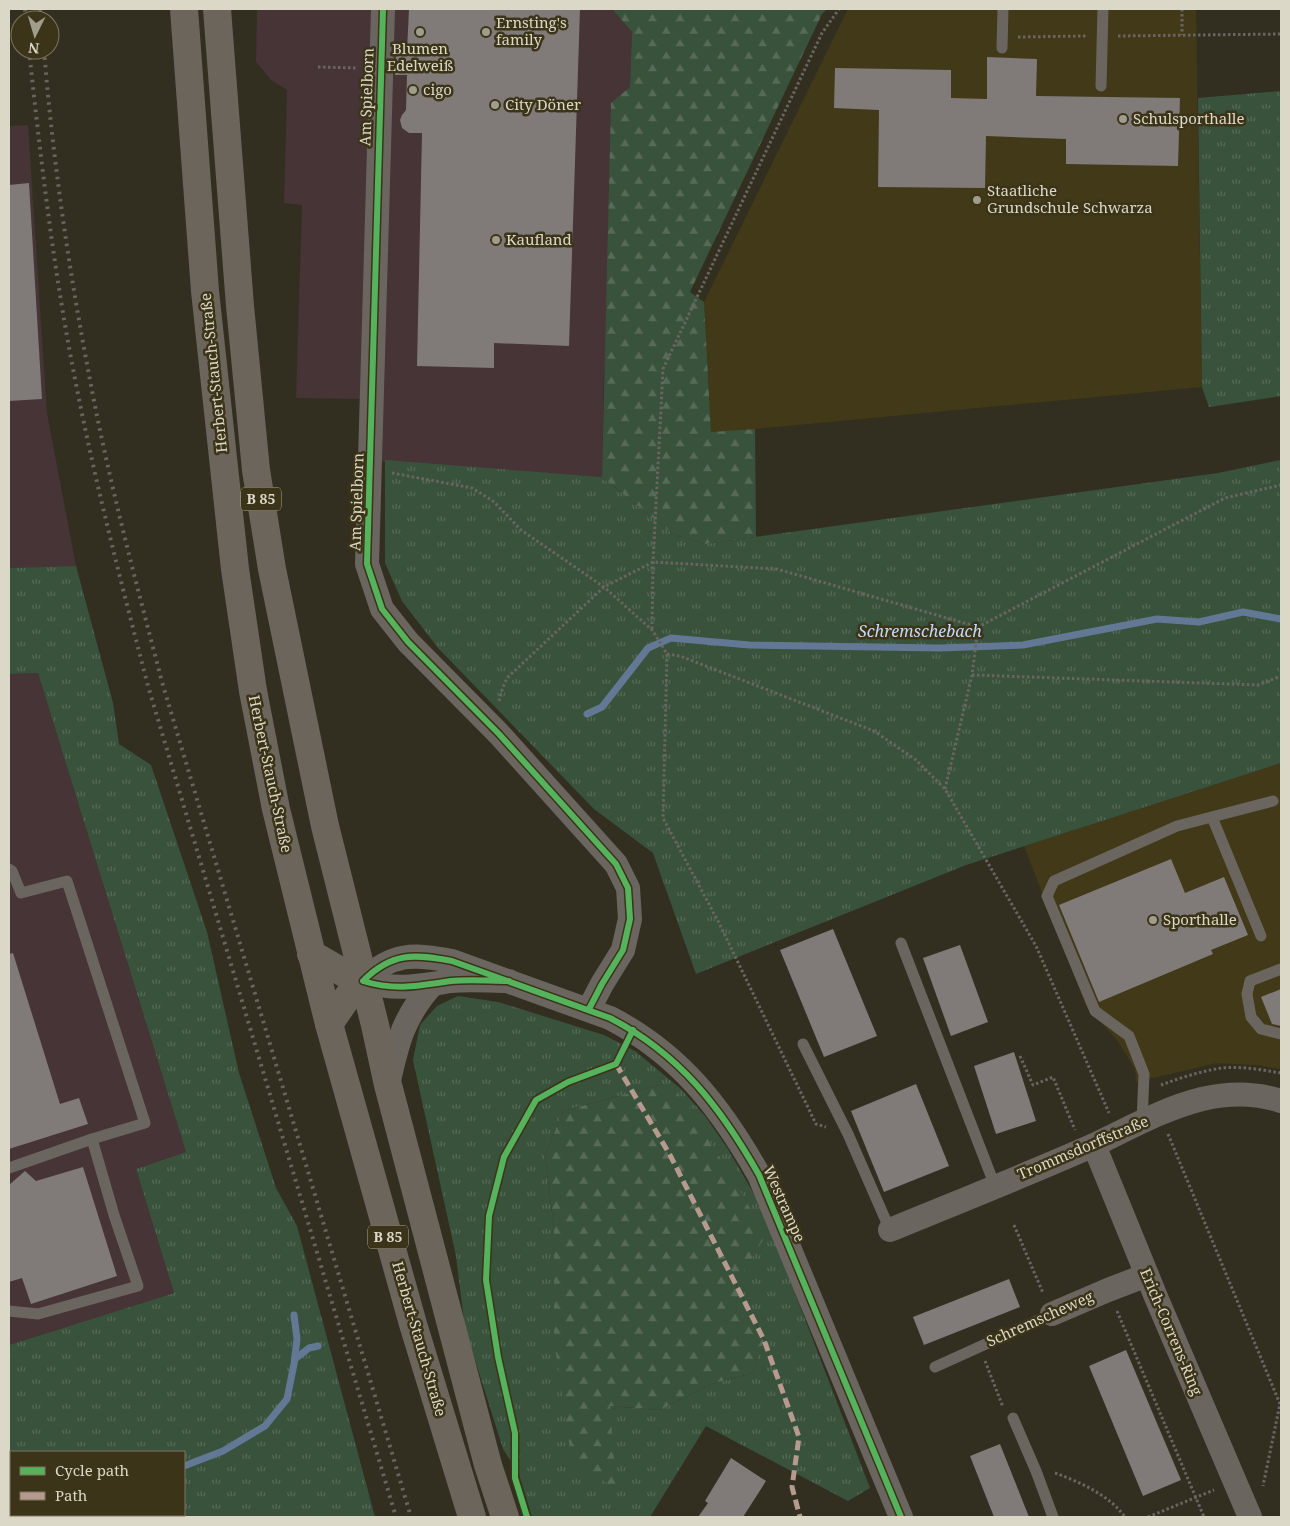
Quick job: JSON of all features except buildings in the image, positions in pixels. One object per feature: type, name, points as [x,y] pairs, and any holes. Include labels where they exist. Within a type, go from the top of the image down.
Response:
[{"type":"main road","name":"Herbert-Stauch-Straße","points":[[184,9],[205,291],[243,630],[276,809],[329,1024],[403,1288],[472,1517]]},
{"type":"main road","name":"B 85","points":[[217,9],[240,306],[256,470],[272,569],[325,826],[375,1025],[388,1085],[488,1465],[505,1517]]},
{"type":"main road","points":[[311,954],[344,973],[363,981],[349,995],[329,1024]]},
{"type":"street","name":"Am Spielborn","points":[[382,9],[367,564],[382,610],[408,642],[500,734],[616,864],[628,888],[630,918],[623,950],[589,1009]]},
{"type":"street","name":"Westrampe","points":[[508,982],[452,981],[432,985],[394,988],[378,986],[363,981],[375,969],[393,960],[409,956],[452,961],[589,1009],[633,1030],[674,1062],[709,1098],[737,1136],[759,1175],[901,1517]]},
{"type":"street","points":[[388,1085],[402,1031],[411,1012],[432,985]]},
{"type":"street","name":"Trommsdorffstraße","points":[[890,1230],[1089,1147],[1151,1118],[1201,1099],[1241,1095],[1267,1096],[1281,1101]]},
{"type":"street","name":"Erich-Correns-Ring","points":[[1089,1147],[1147,1275],[1250,1517]]},
{"type":"street","name":"Schremscheweg","points":[[1052,1314],[1147,1275]]},
{"type":"lane","points":[[1002,43],[1003,9]]},
{"type":"lane","points":[[1102,86],[1104,9]]},
{"type":"lane","points":[[1151,1118],[1144,1074],[1129,1036],[1095,1011],[1047,896],[1054,880],[1177,826],[1273,800]]},
{"type":"lane","points":[[1212,817],[1261,936]]},
{"type":"lane","points":[[9,869],[12,871],[21,893],[67,881],[145,1123],[9,1168]]},
{"type":"lane","points":[[901,943],[995,1186]]},
{"type":"lane","points":[[1281,969],[1250,981],[1247,994],[1251,1017],[1261,1029],[1281,1034]]},
{"type":"lane","points":[[803,1044],[848,1134],[890,1230]]},
{"type":"lane","points":[[9,1311],[38,1314],[138,1286],[114,1215],[92,1139]]},
{"type":"lane","name":"Schremscheweg","points":[[935,1366],[1052,1314]]},
{"type":"lane","points":[[1013,1418],[1053,1517]]},
{"type":"path","points":[[652,630],[653,562],[663,369],[822,33],[839,9]]},
{"type":"path","points":[[1182,9],[1182,35]]},
{"type":"path","points":[[1002,43],[1103,36],[1281,34]]},
{"type":"path","points":[[318,67],[381,68]]},
{"type":"path","points":[[370,474],[390,472],[472,488],[493,501],[521,530],[604,587],[652,630],[666,653],[663,818],[718,921],[816,1124],[848,1134]]},
{"type":"path","points":[[500,734],[499,702],[508,678],[604,587],[653,562],[777,569],[978,627],[1226,498],[1281,485]]},
{"type":"path","points":[[945,789],[972,675],[978,627]]},
{"type":"path","points":[[666,653],[680,656],[874,730],[916,760],[945,789],[1036,946],[1118,1133]]},
{"type":"path","points":[[972,675],[1258,684],[1281,676]]},
{"type":"path","points":[[1020,1056],[1032,1085],[1053,1077],[1089,1147]]},
{"type":"path","points":[[1151,1118],[1280,1404],[1262,1490]]},
{"type":"path","points":[[1014,1225],[1052,1314]]},
{"type":"path","points":[[1108,1290],[1204,1517]]},
{"type":"path","points":[[979,1347],[1008,1419],[1013,1418]]},
{"type":"path","points":[[1036,1471],[1052,1472],[1077,1481],[1104,1497],[1125,1517]]},
{"type":"path","points":[[1148,1517],[1234,1481]]},
{"type":"shaded area","points":[[257,9],[612,9],[632,32],[630,87],[604,372],[602,477],[359,460],[360,399],[296,398],[302,205],[284,203],[287,90],[271,80],[256,62]]},
{"type":"shaded area","name":"Staatliche Grundschule Schwarza","points":[[848,9],[1196,9],[1202,387],[711,433],[704,302]]},
{"type":"shaded area","points":[[28,125],[47,413],[76,566],[9,568],[9,126]]},
{"type":"shaded area","points":[[38,673],[186,1152],[136,1169],[174,1293],[9,1345],[9,674]]},
{"type":"shaded area","points":[[1281,763],[1281,1069],[1257,1065],[1217,1063],[1136,1082],[1135,1069],[1117,1040],[1086,1006],[1024,846]]},
{"type":"green space","points":[[612,9],[827,9],[822,14],[690,292],[704,302],[711,432],[755,429],[756,537],[705,544],[673,534],[602,477],[611,103],[630,87],[632,32]]},
{"type":"green space","points":[[1281,91],[1281,396],[1209,407],[1202,387],[1198,98]]},
{"type":"green space","points":[[385,460],[602,477],[673,534],[705,544],[1218,473],[1281,460],[1281,763],[966,865],[696,974],[653,853],[594,809],[438,648],[402,601],[385,563]]},
{"type":"green space","points":[[76,566],[113,703],[119,744],[151,765],[207,932],[239,1073],[276,1188],[297,1226],[375,1517],[9,1517],[9,1345],[174,1293],[136,1169],[186,1152],[38,673],[9,674],[9,568]]},
{"type":"green space","points":[[458,996],[498,1002],[604,1035],[635,1051],[681,1089],[705,1116],[728,1149],[754,1194],[771,1231],[870,1488],[848,1501],[706,1426],[650,1517],[532,1517],[519,1474],[503,1449],[465,1328],[456,1256],[413,1060],[420,1025],[437,1006]],"holes":[[[663,1084],[736,1284],[764,1339],[753,1373],[711,1384],[660,1410],[609,1406],[615,1487],[554,1228],[545,1156],[563,1111]]]},
{"type":"green space","points":[[663,1084],[687,1102],[766,1235],[736,1284],[764,1340],[753,1373],[711,1384],[660,1410],[610,1406],[616,1488],[572,1463],[554,1340],[554,1228],[545,1156],[563,1111]]},
{"type":"waterway","name":"Schremschebach","points":[[587,714],[602,707],[648,648],[671,638],[749,645],[940,648],[1023,645],[1157,619],[1199,622],[1243,612],[1281,619]]},
{"type":"waterway","name":"Schremschebach","points":[[185,1466],[223,1451],[265,1426],[287,1399],[297,1339],[294,1315]]},
{"type":"waterway","points":[[295,1359],[309,1348],[318,1346]]},
{"type":"railway","points":[[30,60],[49,218],[68,343],[92,460],[119,573],[148,686],[396,1517]]},
{"type":"railway","points":[[45,60],[62,216],[75,298],[97,418],[123,532],[162,682],[411,1517]]},
{"type":"marked path","points":[[616,1064],[670,1155],[764,1340],[799,1437],[792,1487],[800,1517]]},
{"type":"cycle path","points":[[383,9],[367,564],[382,609],[408,642],[499,734],[616,864],[628,888],[630,919],[623,950],[589,1009]]},
{"type":"cycle path","points":[[509,981],[502,981],[472,980],[458,980],[396,987],[363,981],[394,960],[426,957],[452,961],[610,1018],[635,1032],[678,1066],[714,1105],[745,1150],[759,1175],[901,1517]]},
{"type":"cycle path","points":[[527,1517],[515,1478],[515,1433],[498,1357],[486,1280],[489,1216],[504,1157],[536,1100],[568,1082],[616,1064],[633,1030]]},
{"type":"place","name":"Blumen Edelweiß","points":[[420,32]]},
{"type":"place","name":"Ernsting's family","points":[[486,32]]},
{"type":"place","name":"cigo","points":[[413,90]]},
{"type":"place","name":"City Döner","points":[[495,105]]},
{"type":"place","name":"Schulsporthalle","points":[[1123,119]]},
{"type":"place","name":"Staatliche Grundschule Schwarza","points":[[977,200]]},
{"type":"place","name":"Kaufland","points":[[496,240]]},
{"type":"place","name":"Sporthalle","points":[[1153,920]]}]
